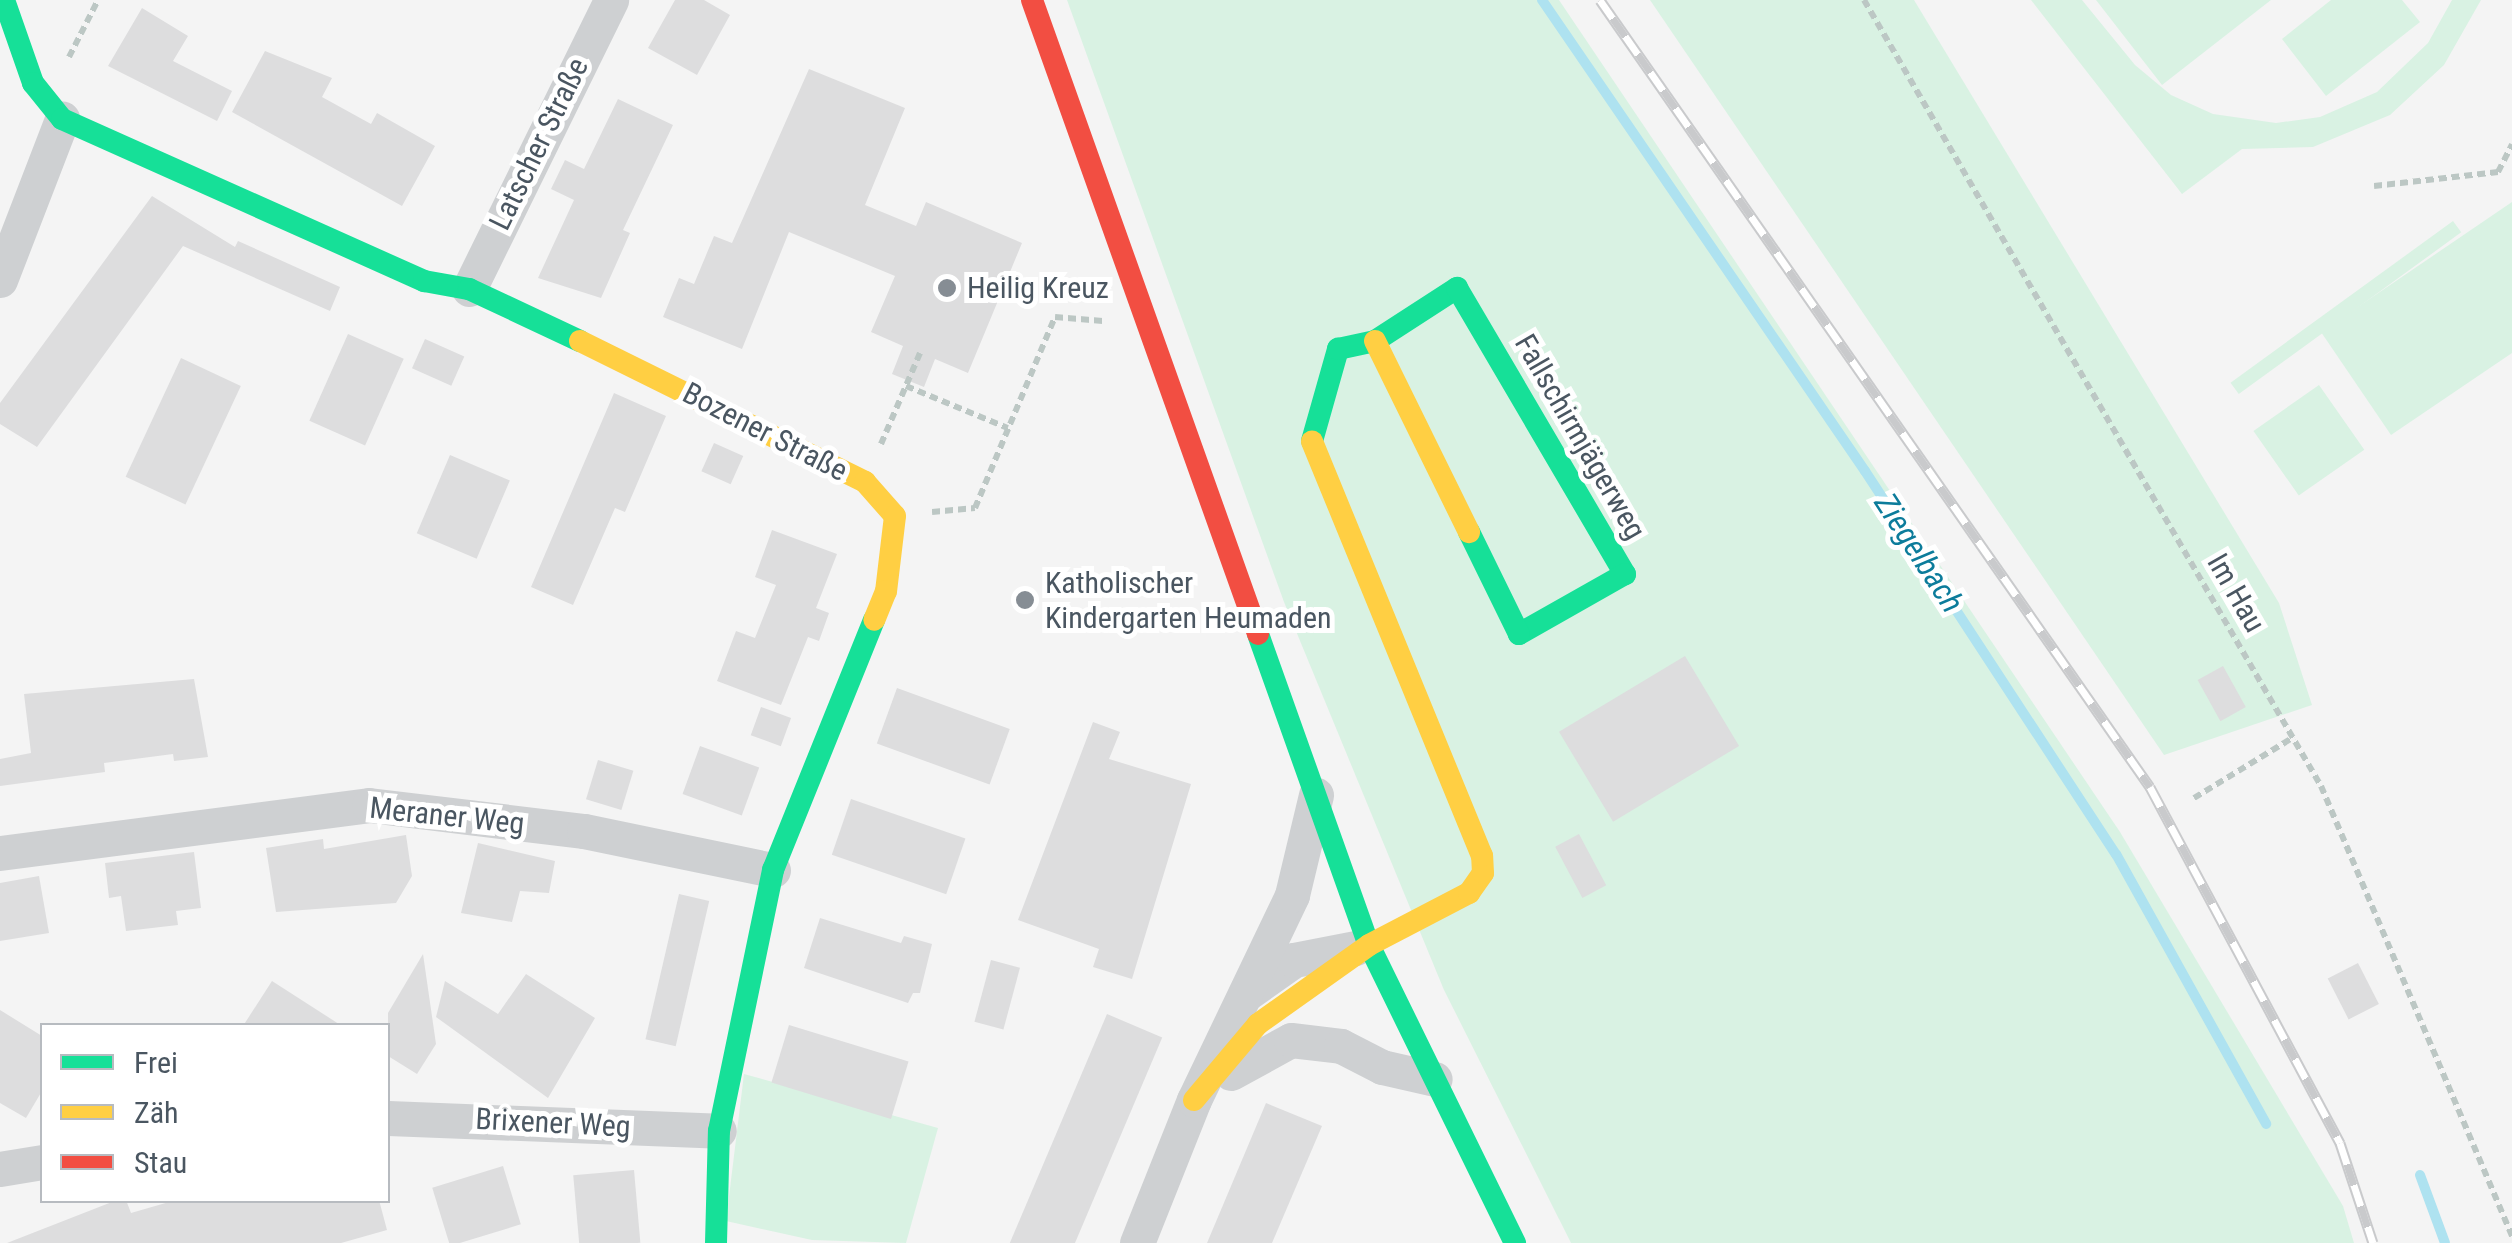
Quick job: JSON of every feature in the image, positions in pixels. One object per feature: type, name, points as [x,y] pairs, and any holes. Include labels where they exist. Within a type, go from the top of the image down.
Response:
[{"type":"street","points":[[2,271],[54,111],[11,53],[4,0]]},
{"type":"street","name":"Latscher Straße","points":[[468,288],[611,0]]},
{"type":"street","points":[[1032,0],[1368,946],[1515,1243]]},
{"type":"street","name":"Bozener Straße","points":[[54,111],[424,280],[468,288],[865,482],[894,516],[886,590],[774,870],[719,1132],[716,1243]]},
{"type":"street","name":"Fallschirmjägerweg","points":[[1368,946],[1445,908],[1483,873],[1482,856],[1311,443],[1338,349],[1375,341],[1457,288],[1625,574],[1518,634],[1375,341]]},
{"type":"street","points":[[1136,1243],[1194,1100],[1292,895],[1316,794]]},
{"type":"street","name":"Meraner Weg","points":[[0,853],[369,805],[584,831],[774,870]]},
{"type":"street","points":[[1241,998],[1294,960],[1368,946]]},
{"type":"street","points":[[1194,1100],[1258,1024],[1368,946]]},
{"type":"street","points":[[1194,1100],[1255,1056],[1291,1040],[1341,1046],[1382,1068],[1434,1078]]},
{"type":"street","name":"Brixener Weg","points":[[390,1118],[719,1132]]},
{"type":"street","points":[[0,1168],[40,1162]]},
{"type":"path","points":[[54,111],[98,0]]},
{"type":"path","name":"Im Hau","points":[[1864,0],[2321,786],[2512,1236]]},
{"type":"path","points":[[2374,186],[2498,172],[2512,144]]},
{"type":"path","points":[[974,508],[1055,317],[1149,324]]},
{"type":"path","points":[[865,482],[920,353]]},
{"type":"path","points":[[906,386],[1008,428]]},
{"type":"path","points":[[2194,798],[2294,737]]},
{"type":"green space","points":[[1067,0],[1559,0],[2120,832],[2343,1206],[2354,1243],[1571,1243],[1444,990],[1284,602]]},
{"type":"green space","points":[[1650,0],[1914,0],[2279,603],[2312,705],[2164,755]]},
{"type":"green space","points":[[2031,0],[2082,0],[2135,65],[2171,95],[2213,114],[2276,123],[2320,117],[2377,92],[2428,43],[2452,0],[2481,0],[2444,65],[2390,115],[2313,147],[2242,149],[2182,194]]},
{"type":"green space","points":[[2096,0],[2271,0],[2162,85]]},
{"type":"green space","points":[[2331,0],[2402,0],[2420,22],[2326,96],[2282,39]]},
{"type":"green space","points":[[2512,202],[2512,353],[2391,435],[2321,332]]},
{"type":"green space","points":[[2453,221],[2461,232],[2239,394],[2231,383]]},
{"type":"green space","points":[[2319,385],[2364,450],[2299,496],[2253,431]]},
{"type":"green space","points":[[744,1074],[938,1128],[906,1243],[812,1240],[726,1221]]},
{"type":"building","points":[[675,0],[704,0],[730,15],[697,75],[648,48]]},
{"type":"building","points":[[142,8],[188,36],[173,61],[232,91],[217,121],[108,66]]},
{"type":"building","points":[[265,51],[332,78],[322,97],[371,124],[377,113],[435,146],[402,206],[232,112]]},
{"type":"building","points":[[809,69],[905,108],[865,205],[916,226],[926,202],[1022,243],[968,373],[935,359],[924,387],[892,374],[903,346],[871,332],[895,276],[789,232],[742,349],[663,317],[679,278],[694,284],[714,236],[732,243]]},
{"type":"building","points":[[618,99],[673,125],[623,230],[630,233],[601,298],[538,278],[574,200],[551,189],[565,160],[584,169]]},
{"type":"building","points":[[152,196],[235,247],[238,241],[340,287],[330,311],[183,246],[37,447],[0,424],[0,403]]},
{"type":"building","points":[[348,334],[404,359],[365,446],[309,421]]},
{"type":"building","points":[[425,339],[464,356],[451,386],[412,368]]},
{"type":"building","points":[[181,358],[241,386],[185,505],[126,477]]},
{"type":"building","points":[[614,393],[666,416],[625,512],[615,508],[573,605],[531,587]]},
{"type":"building","points":[[714,443],[743,456],[731,484],[701,471]]},
{"type":"building","points":[[450,455],[510,480],[477,559],[417,533]]},
{"type":"building","points":[[772,530],[837,554],[816,608],[829,613],[819,641],[808,637],[781,705],[717,681],[736,631],[755,638],[776,585],[755,577]]},
{"type":"building","points":[[1685,656],[1739,746],[1613,822],[1559,732]]},
{"type":"building","points":[[2223,666],[2246,707],[2220,721],[2198,680]]},
{"type":"building","points":[[194,679],[208,757],[174,761],[173,754],[104,763],[105,772],[0,786],[0,759],[31,753],[24,694]]},
{"type":"building","points":[[897,688],[1010,729],[990,784],[877,743]]},
{"type":"building","points":[[761,707],[791,718],[781,746],[751,735]]},
{"type":"building","points":[[1093,722],[1120,732],[1109,759],[1191,784],[1132,979],[1093,967],[1099,949],[1018,920]]},
{"type":"building","points":[[700,746],[759,768],[742,815],[683,794]]},
{"type":"building","points":[[598,760],[633,771],[621,810],[586,799]]},
{"type":"building","points":[[851,799],[965,838],[946,894],[832,855]]},
{"type":"building","points":[[1579,834],[1606,885],[1582,898],[1555,847]]},
{"type":"building","points":[[406,835],[412,876],[396,903],[276,912],[266,848],[323,839],[324,849]]},
{"type":"building","points":[[478,843],[555,861],[549,893],[520,891],[512,922],[461,913]]},
{"type":"building","points":[[194,852],[201,908],[176,911],[178,925],[126,931],[121,896],[109,898],[105,863]]},
{"type":"building","points":[[39,876],[49,933],[0,941],[0,883]]},
{"type":"building","points":[[679,894],[709,901],[676,1046],[645,1039]]},
{"type":"building","points":[[820,918],[901,943],[904,936],[932,944],[920,993],[913,993],[908,1003],[804,968]]},
{"type":"building","points":[[423,954],[436,1044],[417,1074],[390,1057],[388,1013]]},
{"type":"building","points":[[991,960],[1020,968],[1003,1030],[974,1022]]},
{"type":"building","points":[[2358,963],[2379,1004],[2349,1019],[2328,978]]},
{"type":"building","points":[[526,974],[595,1018],[548,1098],[436,1017],[445,981],[498,1014]]},
{"type":"building","points":[[272,981],[337,1023],[245,1023]]},
{"type":"building","points":[[0,1010],[40,1035],[40,1094],[26,1118],[0,1103]]},
{"type":"building","points":[[1107,1014],[1162,1037],[1075,1243],[1010,1243]]},
{"type":"building","points":[[789,1025],[909,1062],[891,1119],[771,1082]]},
{"type":"building","points":[[1266,1103],[1322,1126],[1272,1243],[1207,1243]]},
{"type":"building","points":[[503,1166],[521,1224],[449,1243],[432,1188]]},
{"type":"building","points":[[634,1170],[640,1243],[579,1243],[573,1175]]},
{"type":"building","points":[[109,1203],[127,1203],[131,1213],[166,1203],[380,1203],[387,1230],[341,1243],[7,1243]]},
{"type":"waterway","name":"Ziegelbach","points":[[1542,0],[1865,471],[2116,854],[2266,1124]]},
{"type":"waterway","name":"Ziegelbach","points":[[2420,1175],[2445,1243]]},
{"type":"railway","points":[[1600,0],[2150,787],[2340,1143],[2373,1243]]},
{"type":"traffic: fast","points":[[4,0],[33,83],[62,119],[424,281],[469,289],[580,341]]},
{"type":"traffic: fast","points":[[1312,441],[1338,349],[1375,341],[1457,288],[1625,574],[1519,634],[1469,532]]},
{"type":"traffic: fast","points":[[716,1243],[719,1131],[773,870],[874,620]]},
{"type":"traffic: fast","points":[[1258,634],[1369,945],[1515,1243]]},
{"type":"traffic: slow","points":[[580,341],[865,482],[895,516],[886,591],[874,620]]},
{"type":"traffic: slow","points":[[1375,341],[1469,532]]},
{"type":"traffic: slow","points":[[1194,1100],[1258,1024],[1369,945],[1469,893],[1483,873],[1482,856],[1312,441]]},
{"type":"traffic: jam","points":[[1032,0],[1258,634]]},
{"type":"place","name":"Heilig Kreuz","points":[[947,288]]},
{"type":"place","name":"Katholischer Kindergarten Heumaden","points":[[1025,600]]}]
